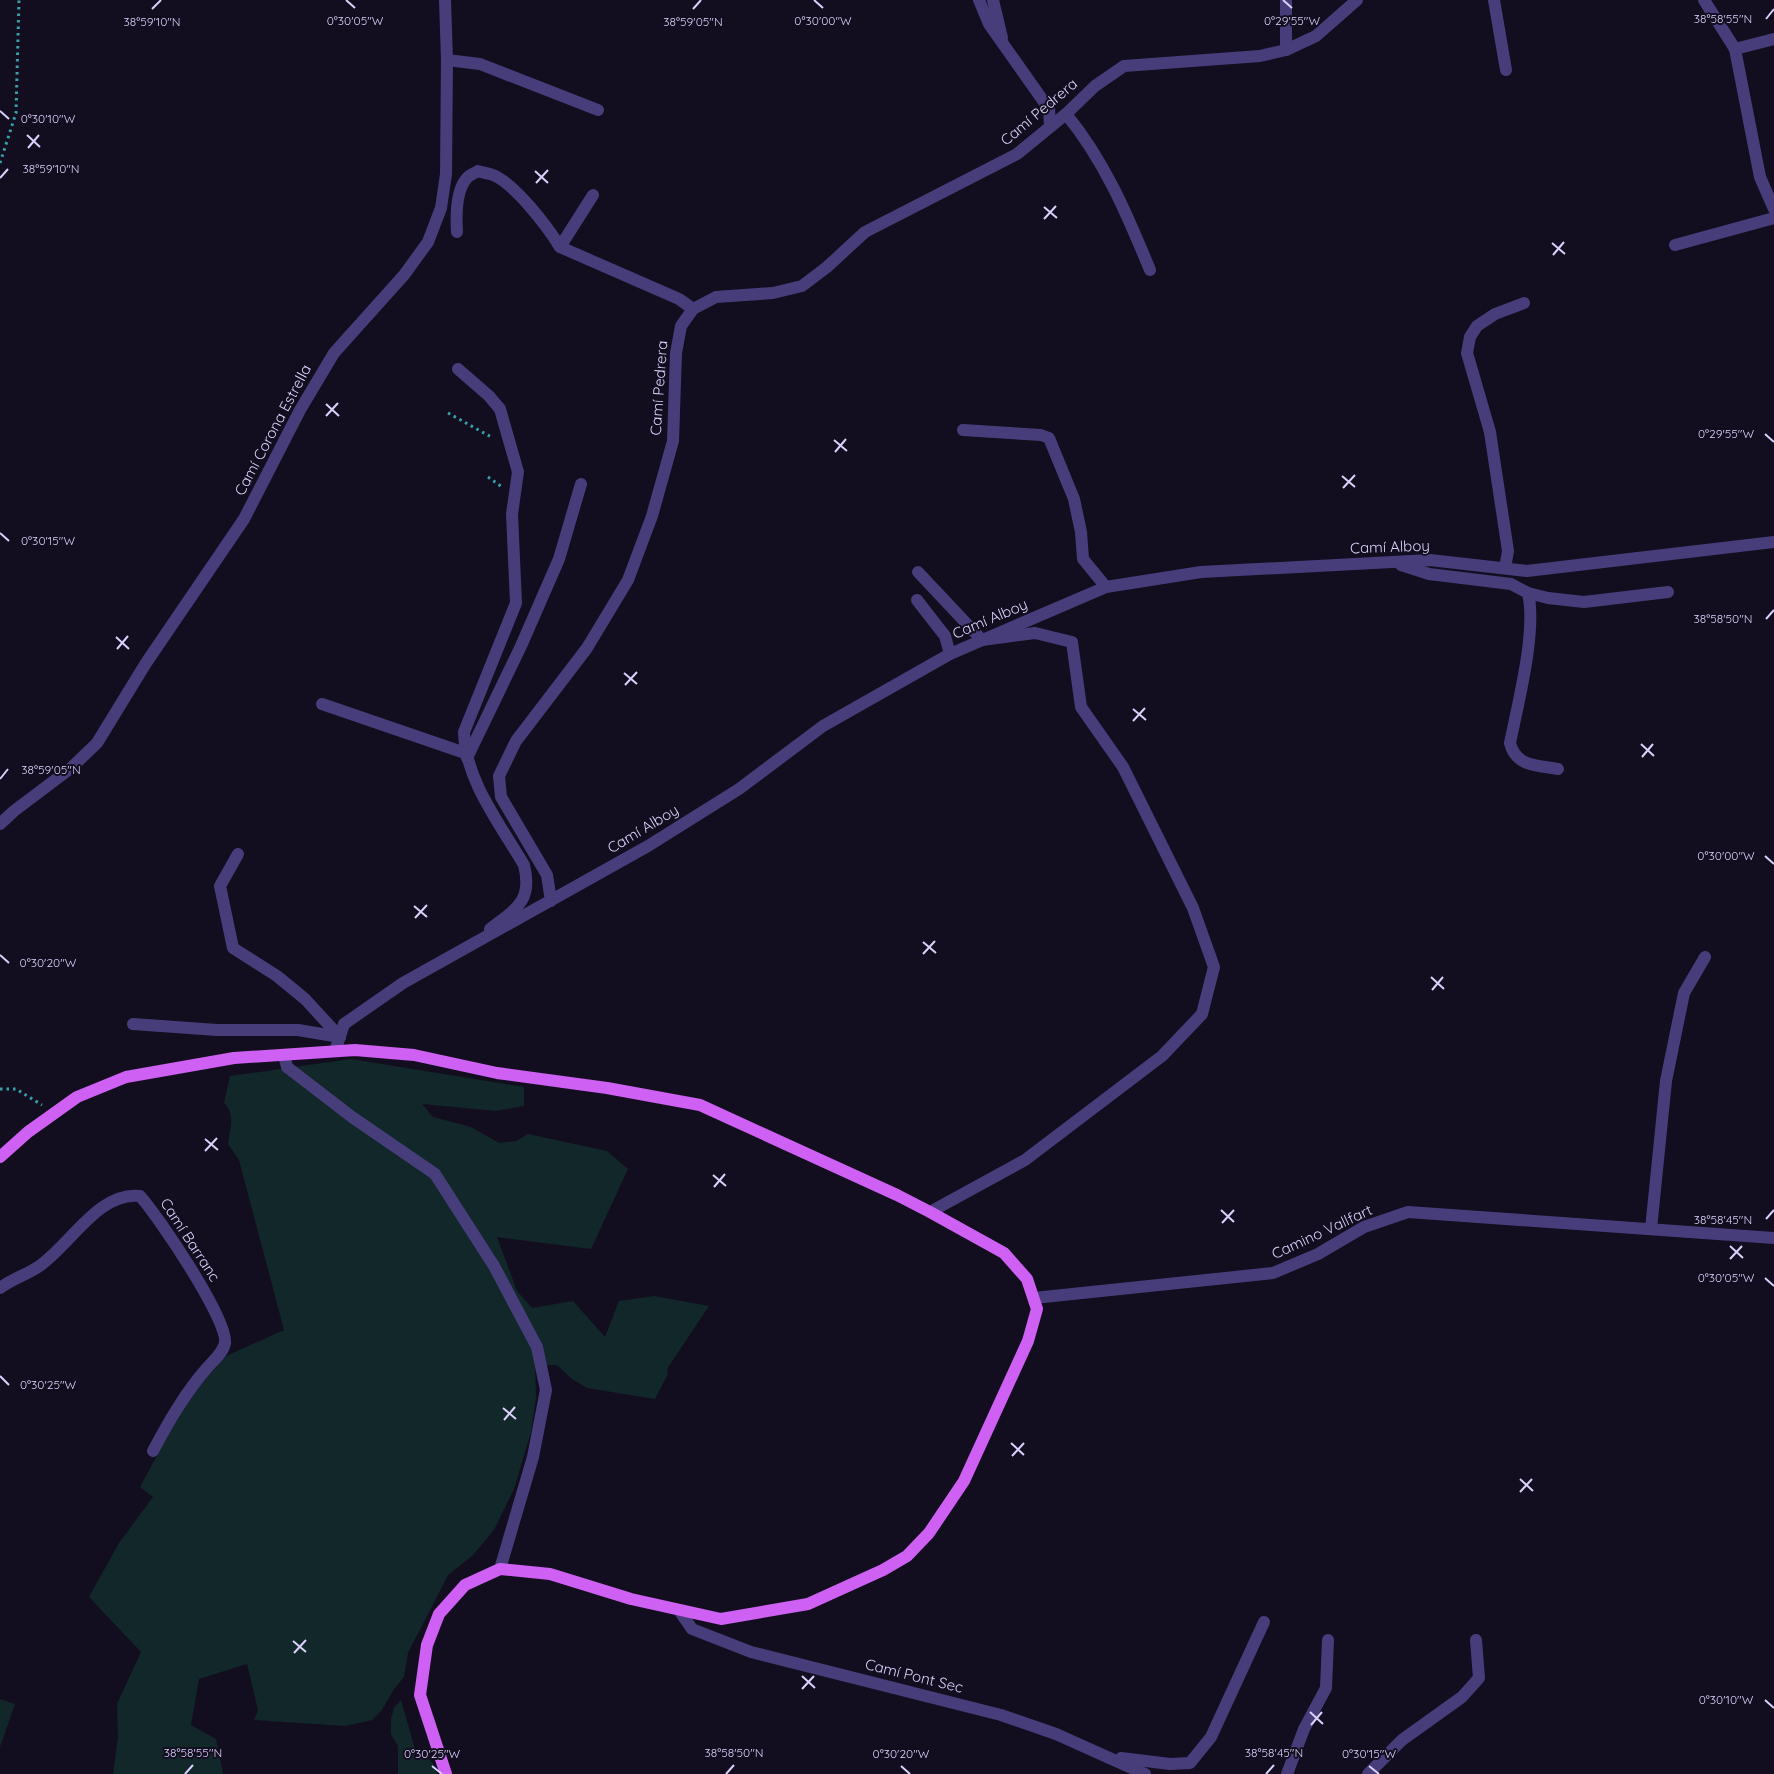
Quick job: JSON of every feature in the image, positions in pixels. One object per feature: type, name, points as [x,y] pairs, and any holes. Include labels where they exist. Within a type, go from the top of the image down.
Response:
[{"type":"main road","points":[[0,1156],[77,1098],[126,1077],[234,1058],[354,1050],[414,1055],[497,1073],[608,1088],[700,1105],[930,1212],[1004,1252],[1027,1279],[1038,1309],[1028,1342],[964,1480],[929,1533],[907,1556],[883,1570],[808,1604],[721,1619],[631,1600],[550,1574],[500,1569],[465,1585],[439,1614],[427,1645],[420,1695],[446,1773]]},
{"type":"street","name":"Camí Corona Estrella","points":[[0,824],[14,811],[71,768],[97,743],[146,663],[244,519],[300,410],[334,353],[404,276],[428,242],[441,208],[446,174],[447,60],[445,0]]},
{"type":"street","points":[[979,0],[989,24],[1049,109],[1050,126]]},
{"type":"street","points":[[993,0],[1003,43]]},
{"type":"street","points":[[1286,0],[1286,50]]},
{"type":"street","name":"Camí Pedrera","points":[[551,902],[547,875],[501,797],[499,776],[516,742],[586,648],[628,580],[652,516],[673,441],[676,353],[681,326],[693,309],[716,297],[773,293],[802,286],[827,267],[865,232],[1017,154],[1066,114],[1096,86],[1124,66],[1260,56],[1286,50],[1316,36],[1357,0]]},
{"type":"street","points":[[1494,0],[1506,70]]},
{"type":"street","points":[[1704,0],[1735,49],[1760,177],[1774,209]]},
{"type":"street","points":[[1735,49],[1774,40]]},
{"type":"street","points":[[447,60],[480,64],[598,110]]},
{"type":"street","points":[[1066,114],[1086,138],[1123,205],[1150,270]]},
{"type":"street","points":[[456,232],[460,193],[467,178],[478,172],[494,176],[511,187],[552,234],[560,247],[678,299],[693,309]]},
{"type":"street","points":[[1760,177],[1774,177]]},
{"type":"street","points":[[560,247],[593,195]]},
{"type":"street","points":[[1675,245],[1774,218]]},
{"type":"street","points":[[1505,568],[1508,551],[1490,432],[1467,353],[1470,337],[1477,326],[1495,314],[1524,303]]},
{"type":"street","points":[[458,369],[489,396],[500,409],[518,472],[512,514],[516,603],[505,635],[472,708],[464,732],[466,755],[482,792],[524,865],[528,882],[525,898],[514,910],[458,953]]},
{"type":"street","points":[[963,430],[1041,434],[1049,438],[1074,500],[1081,532],[1083,559],[1106,587]]},
{"type":"street","points":[[466,755],[521,646],[560,559],[581,484]]},
{"type":"street","name":"Camí Alboy","points":[[335,1052],[344,1024],[403,984],[648,846],[739,789],[823,726],[950,654],[1106,587],[1201,572],[1430,560],[1527,571],[1774,542]]},
{"type":"street","points":[[1392,562],[1429,574],[1511,584],[1528,593],[1548,598],[1584,602],[1668,592]]},
{"type":"street","points":[[918,572],[982,640],[1035,633],[1072,642],[1081,707],[1123,767],[1193,908],[1214,967],[1202,1014],[1162,1056],[1033,1154],[930,1212]]},
{"type":"street","points":[[1528,593],[1531,605],[1530,626],[1510,743],[1513,754],[1521,761],[1558,769]]},
{"type":"street","points":[[917,600],[945,636],[950,654]]},
{"type":"street","points":[[322,704],[466,755]]},
{"type":"street","points":[[238,854],[220,886],[233,948],[277,976],[305,999],[340,1037]]},
{"type":"street","points":[[1651,1229],[1666,1081],[1684,993],[1705,957]]},
{"type":"street","points":[[133,1024],[217,1030],[298,1030],[340,1037]]},
{"type":"street","points":[[284,1055],[287,1067],[352,1117],[435,1174],[494,1266],[537,1347],[546,1390],[534,1457],[500,1569]]},
{"type":"street","name":"Camí Barranc","points":[[0,1288],[37,1268],[66,1244],[94,1213],[113,1200],[128,1195],[140,1196],[154,1212],[188,1263],[223,1331],[224,1343],[219,1354],[180,1402],[153,1451]]},
{"type":"street","name":"Camino Vallfart","points":[[1034,1298],[1273,1273],[1318,1254],[1364,1227],[1408,1212],[1774,1238]]},
{"type":"street","name":"Camí Pont Sec","points":[[679,1610],[692,1630],[751,1652],[1001,1715],[1109,1757],[1145,1774]]},
{"type":"street","points":[[1109,1757],[1170,1764],[1190,1763],[1211,1737],[1264,1622]]},
{"type":"street","points":[[1287,1774],[1304,1730],[1326,1688],[1328,1640]]},
{"type":"street","points":[[1368,1774],[1402,1740],[1462,1697],[1479,1678],[1476,1640]]},
{"type":"path","points":[[0,163],[16,114],[19,0]]},
{"type":"path","points":[[448,413],[512,449]]},
{"type":"path","points":[[0,1089],[16,1089],[55,1113]]},
{"type":"green space","points":[[351,1059],[524,1087],[524,1106],[496,1111],[422,1104],[433,1117],[471,1127],[499,1143],[516,1141],[528,1134],[607,1151],[628,1169],[591,1249],[497,1237],[517,1291],[532,1308],[573,1301],[605,1337],[619,1301],[654,1296],[709,1306],[667,1369],[668,1374],[655,1399],[587,1388],[572,1379],[557,1365],[535,1365],[536,1397],[531,1432],[514,1489],[494,1530],[472,1556],[448,1575],[408,1653],[404,1677],[394,1689],[382,1710],[372,1720],[345,1726],[254,1720],[258,1710],[247,1664],[199,1679],[191,1725],[216,1739],[223,1774],[113,1774],[118,1737],[117,1704],[141,1652],[89,1597],[119,1543],[153,1497],[140,1487],[186,1402],[226,1356],[284,1330],[239,1160],[228,1144],[231,1117],[224,1103],[230,1076]]},
{"type":"green space","points":[[0,1699],[15,1704],[0,1747]]},
{"type":"green space","points":[[401,1700],[415,1749],[432,1762],[437,1774],[398,1774],[398,1746],[391,1734],[391,1719],[394,1708]]}]
